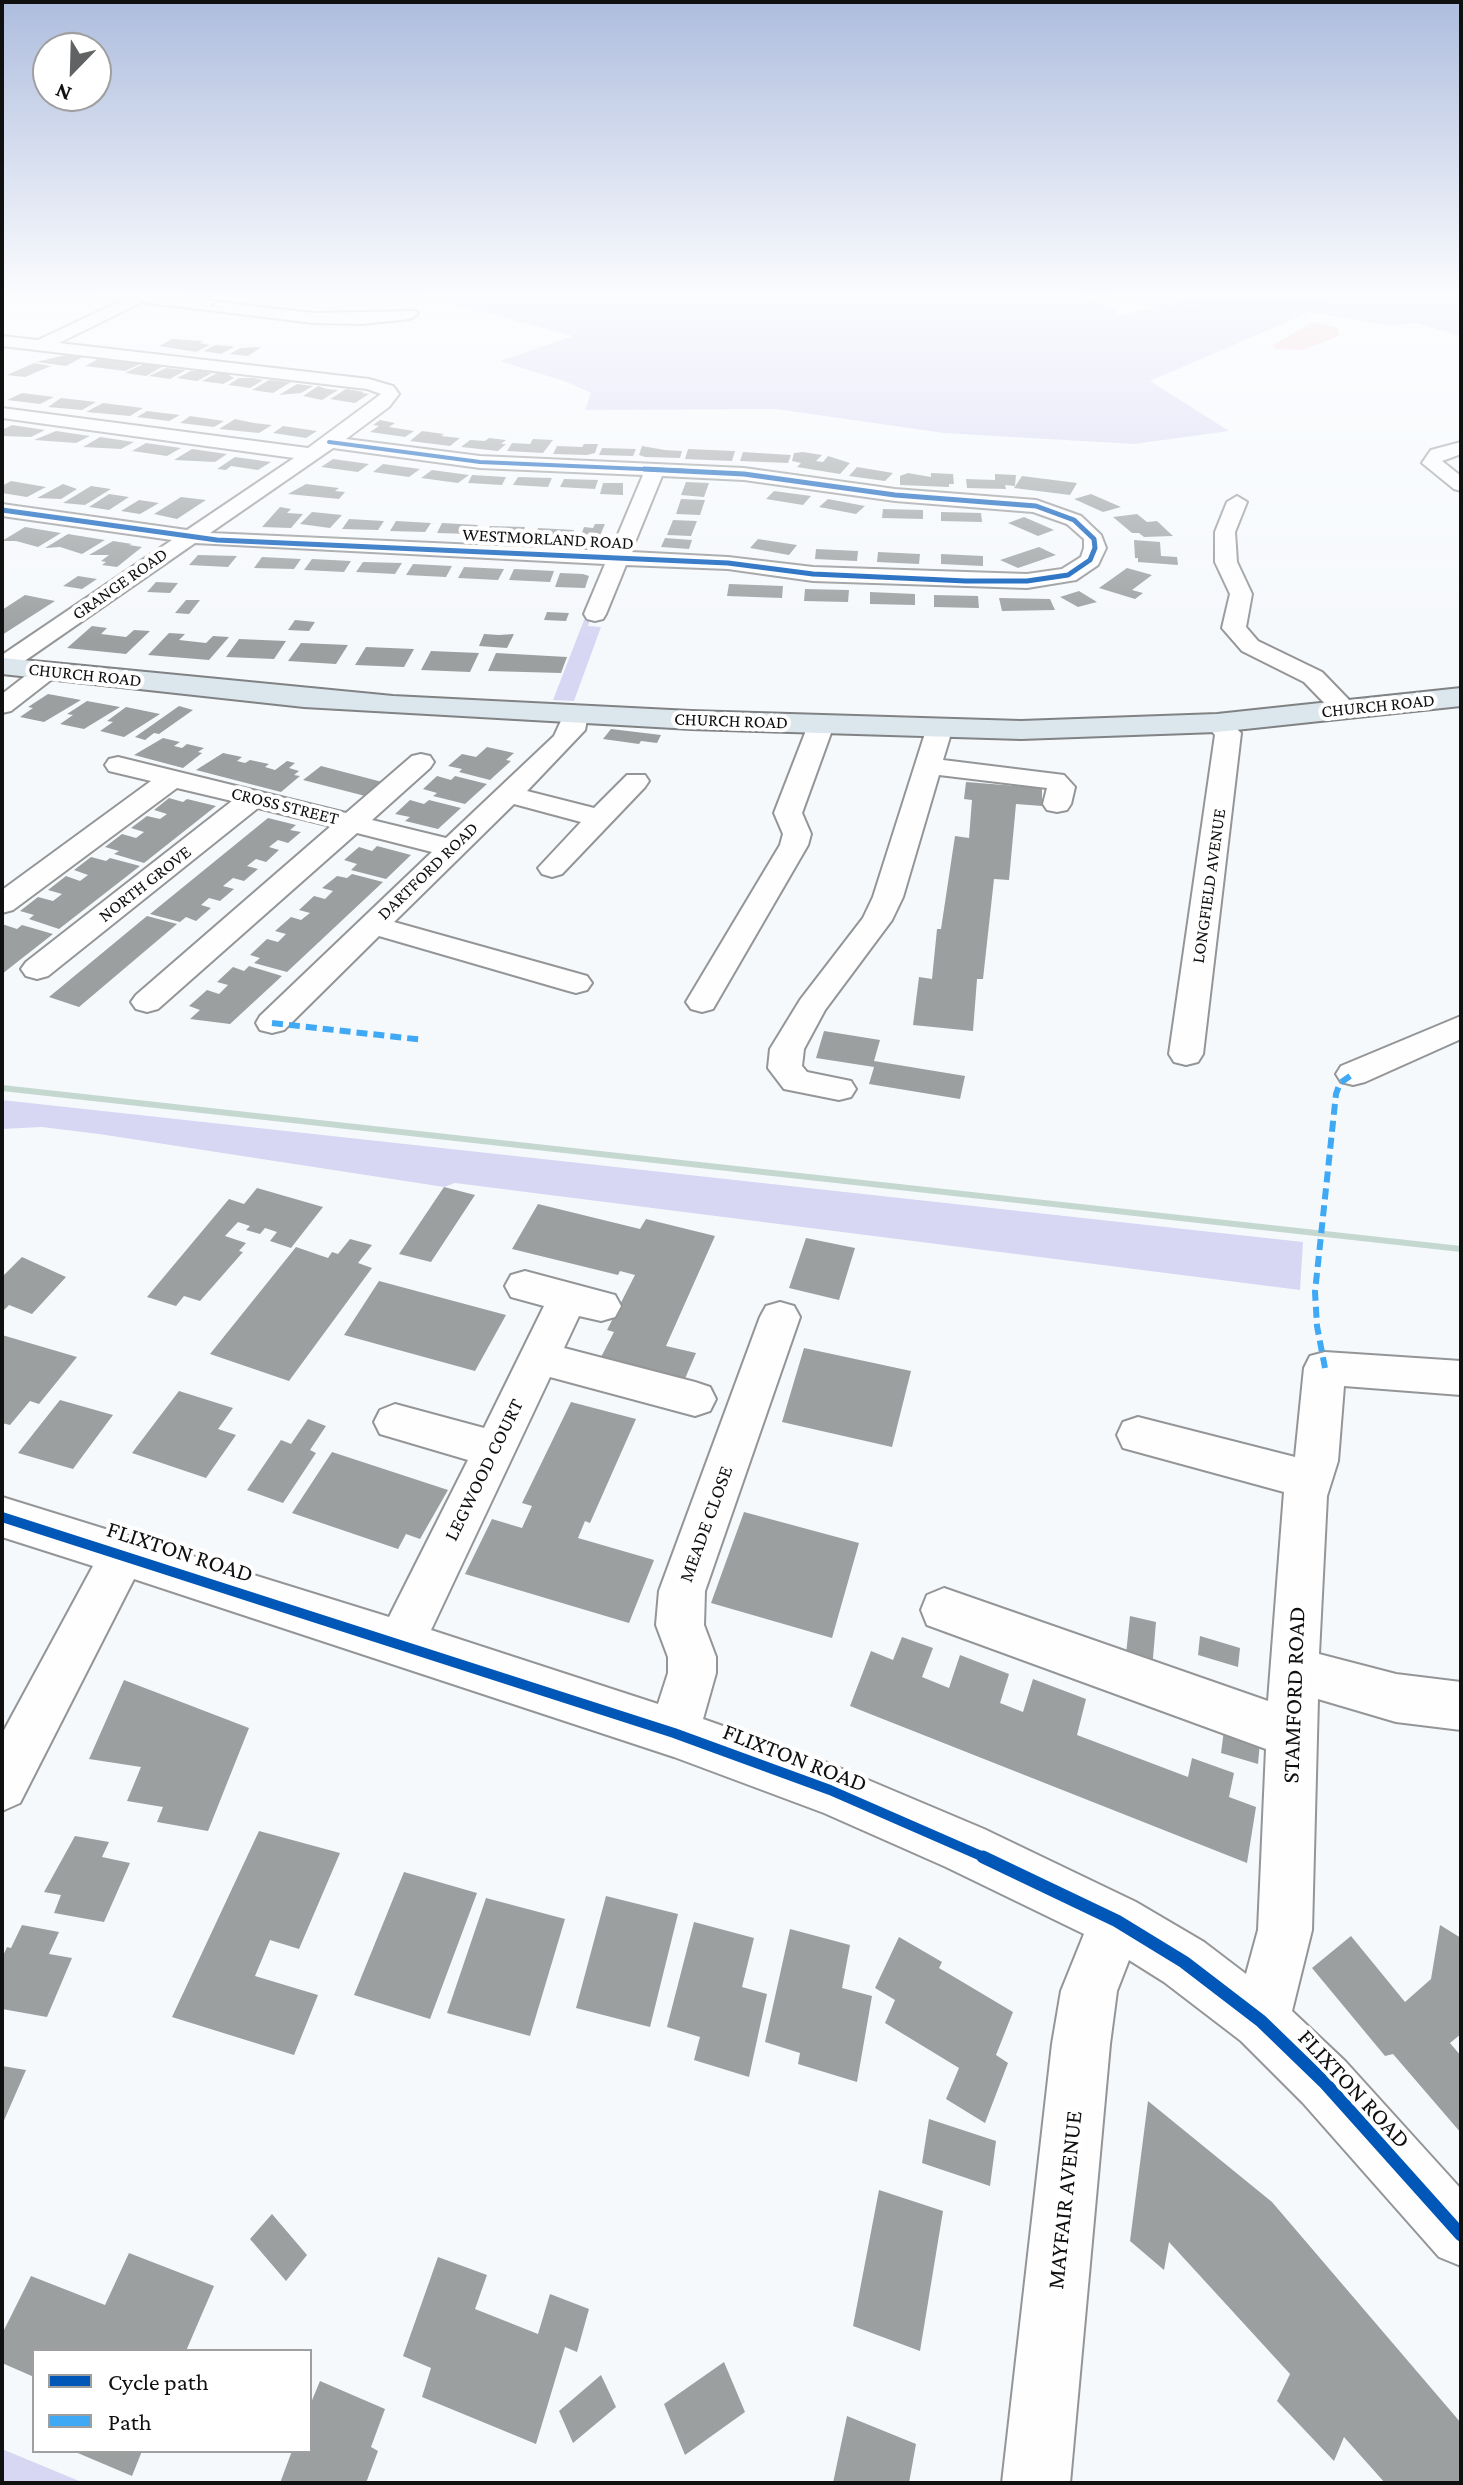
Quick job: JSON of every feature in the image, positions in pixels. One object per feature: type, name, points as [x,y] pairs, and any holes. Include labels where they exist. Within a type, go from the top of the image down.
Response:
[{"type":"main road","name":"CHURCH ROAD","points":[[2,666],[304,698],[575,715],[1021,730],[1217,723],[1461,697]]},
{"type":"street","name":"GRANGE ROAD","points":[[2,666],[375,409]]},
{"type":"street","points":[[2,413],[309,454]]},
{"type":"street","points":[[329,442],[480,462],[655,470],[595,614]]},
{"type":"street","points":[[1461,448],[1438,454],[1432,463],[1461,485]]},
{"type":"street","name":"WESTMORLAND ROAD","points":[[2,510],[188,537],[728,563],[831,575],[1001,582],[1068,575],[1090,560],[1095,548],[1094,539],[1074,520],[1036,506],[884,494],[744,474],[655,470]]},
{"type":"street","points":[[1239,501],[1225,532],[1226,562],[1241,594],[1234,628],[1250,646],[1313,677],[1344,709]]},
{"type":"street","points":[[2,706],[47,671]]},
{"type":"street","name":"DARTFORD ROAD","points":[[272,1023],[568,736],[575,715]]},
{"type":"street","points":[[702,1002],[794,845],[797,834],[788,813],[818,733],[818,723]]},
{"type":"street","name":"LONGFIELD AVENUE","points":[[1186,1054],[1228,733],[1217,723]]},
{"type":"street","points":[[839,1089],[796,1081],[785,1068],[787,1049],[811,1007],[877,920],[888,897],[940,727]]},
{"type":"street","points":[[147,1002],[421,762]]},
{"type":"street","name":"CROSS STREET","points":[[118,765],[452,848]]},
{"type":"street","points":[[927,766],[1055,781],[1062,787],[1057,804]]},
{"type":"street","points":[[2,904],[173,778]]},
{"type":"street","points":[[552,868],[636,781]]},
{"type":"street","points":[[508,794],[600,818]]},
{"type":"street","name":"NORTH GROVE","points":[[37,969],[253,798]]},
{"type":"street","points":[[373,925],[576,983]]},
{"type":"street","points":[[1353,1074],[1461,1026]]},
{"type":"street","name":"LEGWOOD COURT","points":[[401,1643],[539,1358],[584,1302],[525,1286]]},
{"type":"street","name":"MEADE CLOSE","points":[[674,1733],[692,1673],[692,1657],[680,1625],[682,1591],[780,1317]]},
{"type":"street","points":[[539,1358],[695,1399]]},
{"type":"street","name":"STAMFORD ROAD","points":[[1261,2021],[1285,1930],[1294,1670],[1305,1496],[1316,1461],[1325,1368],[1461,1378]]},
{"type":"street","points":[[395,1422],[495,1449]]},
{"type":"street","points":[[1138,1435],[1310,1480]]},
{"type":"street","name":"FLIXTON ROAD","points":[[2,1517],[674,1733],[830,1790],[965,1848],[1117,1921],[1184,1962],[1261,2021],[1324,2082],[1461,2235]]},
{"type":"street","points":[[2,1785],[123,1555]]},
{"type":"street","points":[[944,1610],[1293,1734]]},
{"type":"street","points":[[1294,1670],[1396,1698],[1461,1706]]},
{"type":"street","name":"MAYFAIR AVENUE","points":[[1036,2483],[1081,2044],[1089,1991],[1117,1921]]},
{"type":"shaded area","points":[[585,409],[1194,409],[1229,431],[1134,444],[944,433],[776,409]]},
{"type":"shaded area","points":[[584,620],[590,620],[588,626],[601,627],[574,701],[553,700]]},
{"type":"shaded area","points":[[2,1100],[1303,1242],[1300,1290],[455,1183],[444,1187],[99,1134],[42,1127],[2,1129]]},
{"type":"shaded area","points":[[2,2449],[84,2483],[2,2483]]},
{"type":"building","points":[[92,409],[141,409],[130,416],[86,412]]},
{"type":"building","points":[[147,411],[180,415],[169,421],[137,417]]},
{"type":"building","points":[[190,416],[224,421],[214,427],[180,423]]},
{"type":"building","points":[[235,419],[272,425],[259,433],[219,429]]},
{"type":"building","points":[[380,420],[395,423],[389,427],[414,431],[405,437],[370,432],[379,426],[373,425]]},
{"type":"building","points":[[12,425],[45,430],[31,437],[2,436],[2,430]]},
{"type":"building","points":[[283,426],[317,431],[306,438],[273,433]]},
{"type":"building","points":[[56,431],[90,436],[76,443],[34,440]]},
{"type":"building","points":[[422,431],[460,438],[450,446],[410,441]]},
{"type":"building","points":[[100,437],[134,442],[121,449],[83,447]]},
{"type":"building","points":[[489,438],[506,440],[501,444],[506,444],[498,451],[461,447],[470,440],[485,441]]},
{"type":"building","points":[[533,439],[553,440],[543,453],[507,451],[512,443],[530,444]]},
{"type":"building","points":[[146,443],[181,448],[167,456],[132,451]]},
{"type":"building","points":[[584,444],[598,444],[595,453],[553,454],[557,446],[582,447]]},
{"type":"building","points":[[642,446],[682,451],[680,458],[645,457],[639,455]]},
{"type":"building","points":[[602,448],[636,449],[633,456],[599,455]]},
{"type":"building","points":[[192,449],[227,454],[215,462],[174,460]]},
{"type":"building","points":[[688,449],[735,451],[732,461],[685,459]]},
{"type":"building","points":[[743,452],[791,455],[788,463],[740,461]]},
{"type":"building","points":[[794,453],[822,455],[816,461],[823,462],[828,456],[850,463],[840,474],[797,467],[801,463],[792,461]]},
{"type":"building","points":[[235,457],[271,462],[258,470],[231,466],[226,470],[217,469]]},
{"type":"building","points":[[333,459],[369,464],[358,472],[321,467]]},
{"type":"building","points":[[383,464],[420,469],[409,477],[373,472]]},
{"type":"building","points":[[857,467],[893,473],[885,481],[849,476]]},
{"type":"building","points":[[432,470],[469,475],[458,483],[421,478]]},
{"type":"building","points":[[908,473],[931,477],[931,473],[953,474],[954,484],[949,484],[949,487],[900,485],[900,476]]},
{"type":"building","points":[[995,474],[1016,475],[1015,486],[1005,485],[1006,489],[967,488],[966,479],[995,480]]},
{"type":"building","points":[[472,475],[506,477],[502,485],[468,483]]},
{"type":"building","points":[[1022,476],[1077,483],[1070,495],[1014,488]]},
{"type":"building","points":[[518,477],[552,478],[548,487],[513,485]]},
{"type":"building","points":[[564,479],[598,480],[595,489],[560,487]]},
{"type":"building","points":[[11,481],[46,487],[27,497],[2,493],[2,486]]},
{"type":"building","points":[[686,482],[709,483],[704,497],[681,495]]},
{"type":"building","points":[[603,483],[623,483],[623,495],[600,494]]},
{"type":"building","points":[[63,484],[77,489],[61,499],[37,498]]},
{"type":"building","points":[[306,484],[339,488],[335,491],[345,492],[339,499],[288,494]]},
{"type":"building","points":[[91,486],[111,489],[85,505],[63,503]]},
{"type":"building","points":[[774,491],[811,496],[803,505],[766,499]]},
{"type":"building","points":[[109,494],[129,497],[109,510],[89,507]]},
{"type":"building","points":[[1091,494],[1121,507],[1103,512],[1074,499]]},
{"type":"building","points":[[181,497],[206,500],[177,519],[154,514]]},
{"type":"building","points":[[681,499],[705,500],[700,515],[676,514]]},
{"type":"building","points":[[828,499],[865,506],[856,514],[819,507]]},
{"type":"building","points":[[139,500],[159,503],[140,514],[121,511]]},
{"type":"building","points":[[280,507],[291,509],[287,513],[303,514],[291,528],[262,527]]},
{"type":"building","points":[[883,509],[923,510],[923,519],[882,518]]},
{"type":"building","points":[[312,512],[342,515],[330,528],[300,524]]},
{"type":"building","points":[[941,512],[981,513],[982,522],[941,521]]},
{"type":"building","points":[[1137,514],[1147,522],[1157,521],[1173,536],[1144,537],[1132,533],[1113,517]]},
{"type":"building","points":[[1024,517],[1054,530],[1038,536],[1008,523]]},
{"type":"building","points":[[349,519],[384,521],[378,530],[342,529]]},
{"type":"building","points":[[673,520],[697,521],[691,536],[667,535]]},
{"type":"building","points":[[396,521],[431,523],[425,532],[390,531]]},
{"type":"building","points":[[442,523],[478,525],[473,534],[437,533]]},
{"type":"building","points":[[595,524],[605,524],[599,538],[580,538],[584,527],[593,528]]},
{"type":"building","points":[[490,526],[525,527],[521,537],[485,535]]},
{"type":"building","points":[[25,527],[61,533],[38,547],[2,541]]},
{"type":"building","points":[[538,528],[574,530],[570,539],[534,538]]},
{"type":"building","points":[[68,534],[105,540],[82,554],[60,547],[45,548]]},
{"type":"building","points":[[665,538],[692,540],[689,549],[661,547]]},
{"type":"building","points":[[758,539],[797,545],[789,555],[750,548]]},
{"type":"building","points":[[1134,540],[1160,542],[1161,556],[1177,557],[1178,565],[1138,562]]},
{"type":"building","points":[[113,541],[142,547],[117,567],[102,565],[106,562],[101,561],[109,555],[89,555]]},
{"type":"building","points":[[1039,547],[1056,555],[1018,568],[1000,560]]},
{"type":"building","points":[[816,549],[858,551],[857,561],[815,559]]},
{"type":"building","points":[[878,552],[920,554],[919,564],[877,562]]},
{"type":"building","points":[[941,554],[983,556],[983,566],[941,564]]},
{"type":"building","points":[[198,555],[237,556],[228,567],[189,565]]},
{"type":"building","points":[[262,557],[301,559],[294,569],[254,568]]},
{"type":"building","points":[[312,559],[351,561],[344,572],[304,570]]},
{"type":"building","points":[[363,562],[402,563],[395,574],[356,572]]},
{"type":"building","points":[[413,564],[452,566],[446,577],[406,575]]},
{"type":"building","points":[[464,567],[504,569],[498,580],[458,578]]},
{"type":"building","points":[[1127,568],[1152,575],[1132,590],[1143,593],[1135,599],[1099,588]]},
{"type":"building","points":[[514,569],[554,571],[550,582],[509,580]]},
{"type":"building","points":[[560,573],[589,576],[585,588],[555,587]]},
{"type":"building","points":[[78,576],[97,579],[82,589],[63,586]]},
{"type":"building","points":[[156,582],[178,583],[170,593],[147,592]]},
{"type":"building","points":[[729,584],[783,586],[782,598],[727,596]]},
{"type":"building","points":[[805,589],[849,590],[848,602],[804,601]]},
{"type":"building","points":[[1079,591],[1097,602],[1078,607],[1060,597]]},
{"type":"building","points":[[870,592],[915,594],[915,605],[870,604]]},
{"type":"building","points":[[25,595],[55,601],[2,635],[2,610]]},
{"type":"building","points":[[934,595],[978,596],[979,608],[934,607]]},
{"type":"building","points":[[999,598],[1050,599],[1055,610],[1002,611]]},
{"type":"building","points":[[186,600],[200,600],[189,614],[175,613]]},
{"type":"building","points":[[547,612],[569,613],[566,621],[544,620]]},
{"type":"building","points":[[295,620],[315,622],[309,631],[288,630]]},
{"type":"building","points":[[92,626],[107,628],[101,634],[126,637],[134,630],[150,631],[126,654],[67,648]]},
{"type":"building","points":[[169,633],[185,634],[179,640],[206,643],[213,636],[229,637],[209,660],[148,655]]},
{"type":"building","points":[[484,634],[514,634],[507,648],[479,646]]},
{"type":"building","points":[[239,639],[286,641],[274,659],[226,657]]},
{"type":"building","points":[[301,643],[348,645],[336,664],[288,661]]},
{"type":"building","points":[[366,647],[414,649],[404,667],[355,665]]},
{"type":"building","points":[[431,651],[479,653],[470,672],[421,670]]},
{"type":"building","points":[[496,653],[567,657],[561,673],[488,671]]},
{"type":"building","points":[[48,694],[81,700],[44,722],[20,717],[33,708],[28,707]]},
{"type":"building","points":[[87,701],[120,707],[84,729],[60,724],[73,715],[67,714]]},
{"type":"building","points":[[179,706],[193,710],[159,734],[154,733],[145,740],[135,737]]},
{"type":"building","points":[[126,707],[160,714],[124,737],[100,731],[113,722],[107,721]]},
{"type":"building","points":[[611,729],[661,735],[657,743],[603,739]]},
{"type":"building","points":[[163,738],[180,742],[174,746],[182,748],[187,744],[204,748],[183,768],[134,755]]},
{"type":"building","points":[[487,747],[514,753],[506,760],[511,761],[490,780],[448,766],[462,754],[476,757]]},
{"type":"building","points":[[223,753],[242,757],[237,761],[245,763],[250,760],[269,764],[265,767],[275,770],[287,761],[295,763],[289,768],[299,771],[294,775],[300,776],[281,792],[196,770]]},
{"type":"building","points":[[321,766],[386,783],[369,797],[303,780]]},
{"type":"building","points":[[437,776],[451,780],[455,776],[487,784],[465,804],[433,796],[437,793],[423,789]]},
{"type":"building","points":[[966,782],[1042,788],[1042,806],[1016,804],[1009,880],[994,879],[983,979],[977,979],[973,1031],[913,1025],[919,977],[932,979],[937,929],[941,929],[955,836],[969,838],[972,800],[964,799]]},
{"type":"building","points":[[169,798],[216,806],[144,863],[114,854],[119,851],[105,847],[122,834],[136,838],[144,832],[131,828],[147,816],[160,819],[167,814],[154,810]]},
{"type":"building","points":[[410,800],[424,804],[429,800],[461,808],[438,829],[405,821],[410,817],[395,814]]},
{"type":"building","points":[[268,818],[296,825],[290,830],[301,832],[288,843],[278,840],[269,847],[279,850],[266,862],[256,859],[247,866],[258,869],[244,881],[233,878],[223,886],[234,889],[220,901],[209,898],[201,905],[211,908],[196,921],[186,917],[180,922],[150,914]]},
{"type":"building","points":[[377,846],[411,855],[386,879],[351,870],[357,864],[344,860],[359,847],[372,851]]},
{"type":"building","points":[[91,857],[106,861],[110,858],[140,866],[59,929],[29,919],[34,915],[20,911],[38,897],[53,901],[62,894],[48,890],[66,876],[80,881],[88,875],[74,870]]},
{"type":"building","points":[[352,874],[383,882],[287,972],[254,963],[260,958],[250,955],[267,939],[278,942],[286,934],[275,931],[291,917],[301,920],[310,913],[299,910],[314,896],[325,899],[333,891],[322,888],[337,876],[347,878]]},
{"type":"building","points":[[147,916],[177,924],[79,1007],[49,997]]},
{"type":"building","points":[[2,924],[17,929],[22,925],[53,934],[2,974]]},
{"type":"building","points":[[249,966],[282,976],[230,1024],[190,1019],[200,1010],[189,1006],[207,990],[219,994],[228,985],[217,982],[233,967],[244,971]]},
{"type":"building","points":[[824,1031],[880,1040],[874,1061],[965,1076],[960,1099],[869,1084],[874,1067],[816,1058]]},
{"type":"building","points":[[444,1187],[475,1195],[431,1262],[399,1254]]},
{"type":"building","points":[[257,1188],[323,1207],[291,1248],[270,1241],[277,1232],[265,1228],[260,1234],[246,1230],[250,1226],[238,1222],[225,1236],[246,1243],[239,1251],[243,1252],[200,1301],[184,1296],[176,1306],[147,1297],[229,1199],[244,1204]]},
{"type":"building","points":[[538,1204],[640,1229],[646,1219],[715,1236],[666,1346],[696,1353],[684,1381],[600,1359],[614,1332],[607,1330],[635,1275],[620,1271],[618,1275],[512,1249]]},
{"type":"building","points":[[806,1238],[855,1248],[839,1300],[789,1288]]},
{"type":"building","points":[[350,1239],[372,1245],[358,1263],[372,1268],[289,1381],[210,1354],[296,1247],[328,1258],[332,1252],[338,1254]]},
{"type":"building","points":[[22,1257],[66,1277],[32,1314],[9,1305],[2,1312],[2,1277]]},
{"type":"building","points":[[379,1281],[506,1315],[475,1371],[344,1335]]},
{"type":"building","points":[[2,1335],[77,1357],[39,1404],[30,1401],[10,1425],[2,1423]]},
{"type":"building","points":[[804,1348],[911,1371],[892,1447],[782,1422]]},
{"type":"building","points":[[179,1391],[233,1408],[218,1429],[236,1435],[206,1478],[132,1453]]},
{"type":"building","points":[[60,1400],[113,1415],[73,1469],[18,1453]]},
{"type":"building","points":[[571,1402],[636,1419],[590,1523],[585,1521],[578,1538],[654,1560],[629,1623],[465,1574],[492,1519],[522,1528],[532,1506],[522,1503]]},
{"type":"building","points":[[308,1419],[326,1426],[310,1450],[316,1453],[283,1503],[247,1490],[281,1440],[291,1444]]},
{"type":"building","points":[[332,1452],[448,1490],[420,1539],[406,1534],[398,1549],[292,1513]]},
{"type":"building","points":[[744,1512],[859,1543],[832,1638],[711,1603]]},
{"type":"building","points":[[1130,1616],[1156,1622],[1152,1670],[1125,1664]]},
{"type":"building","points":[[1200,1636],[1240,1648],[1238,1667],[1198,1655]]},
{"type":"building","points":[[902,1637],[933,1648],[922,1677],[949,1688],[960,1655],[1009,1674],[1000,1703],[1023,1712],[1033,1679],[1086,1699],[1077,1735],[1188,1777],[1192,1758],[1234,1773],[1229,1797],[1256,1807],[1247,1863],[850,1706],[871,1651],[893,1660]]},
{"type":"building","points":[[124,1680],[249,1728],[208,1831],[157,1822],[163,1807],[127,1801],[141,1767],[89,1759]]},
{"type":"building","points":[[1224,1730],[1260,1742],[1258,1764],[1221,1753]]},
{"type":"building","points":[[259,1831],[340,1853],[299,1949],[270,1940],[255,1976],[318,1995],[294,2055],[172,2017]]},
{"type":"building","points":[[75,1836],[109,1842],[102,1857],[130,1863],[104,1922],[54,1913],[61,1895],[44,1892]]},
{"type":"building","points":[[404,1872],[477,1893],[430,2019],[354,1995]]},
{"type":"building","points":[[606,1896],[678,1914],[650,2027],[576,2008]]},
{"type":"building","points":[[486,1898],[565,1919],[530,2036],[447,2013]]},
{"type":"building","points":[[694,1922],[754,1938],[742,1987],[767,1994],[749,2077],[694,2060],[700,2037],[667,2027]]},
{"type":"building","points":[[22,1925],[59,1932],[49,1954],[72,1958],[47,2017],[2,2009],[2,1958],[7,1947],[11,1948]]},
{"type":"building","points":[[1440,1925],[1461,1938],[1461,2034],[1450,2043],[1461,2056],[1461,2133],[1393,2054],[1385,2056],[1312,1968],[1351,1936],[1405,2002],[1431,1979]]},
{"type":"building","points":[[790,1929],[850,1945],[842,1988],[872,1996],[857,2082],[798,2064],[800,2053],[765,2042]]},
{"type":"building","points":[[899,1937],[942,1962],[939,1968],[1013,2012],[996,2055],[1008,2063],[985,2123],[946,2099],[959,2068],[885,2023],[895,2000],[875,1988]]},
{"type":"building","points":[[2,2066],[26,2070],[2,2125]]},
{"type":"building","points":[[1148,2101],[1272,2202],[1461,2423],[1461,2483],[1385,2483],[1344,2437],[1334,2461],[1277,2401],[1290,2374],[1169,2242],[1164,2270],[1130,2241]]},
{"type":"building","points":[[929,2119],[996,2141],[990,2186],[922,2163]]},
{"type":"building","points":[[879,2190],[943,2211],[920,2351],[853,2326]]},
{"type":"building","points":[[272,2214],[307,2255],[286,2281],[250,2239]]},
{"type":"building","points":[[129,2253],[214,2286],[187,2349],[32,2349],[32,2376],[2,2363],[2,2334],[31,2276],[105,2305]]},
{"type":"building","points":[[438,2257],[487,2275],[475,2309],[538,2334],[550,2294],[589,2309],[577,2352],[565,2347],[536,2444],[422,2397],[431,2368],[403,2356]]},
{"type":"building","points":[[724,2362],[745,2412],[685,2455],[664,2404]]},
{"type":"building","points":[[601,2375],[616,2407],[573,2443],[559,2411]]},
{"type":"building","points":[[320,2381],[385,2409],[371,2447],[378,2451],[366,2483],[280,2483],[291,2453],[312,2453],[312,2400]]},
{"type":"building","points":[[847,2416],[916,2444],[909,2483],[833,2483]]},
{"type":"building","points":[[78,2453],[141,2453],[132,2476]]},
{"type":"railway","points":[[2,1088],[1461,1249]]},
{"type":"marked path","points":[[272,1023],[424,1040]]},
{"type":"marked path","points":[[1325,1368],[1317,1326],[1315,1292],[1336,1094],[1340,1083],[1353,1074]]},
{"type":"cycle path","points":[[2,510],[217,540],[728,563],[813,574],[966,581],[1027,581],[1068,575],[1090,560],[1095,548],[1094,539],[1074,520],[1036,506],[895,495],[744,474],[480,462],[329,442]]},
{"type":"cycle path","points":[[2,1517],[674,1733],[830,1790],[965,1848],[1117,1921],[1184,1962],[1261,2021],[1324,2082],[1461,2235]]}]
